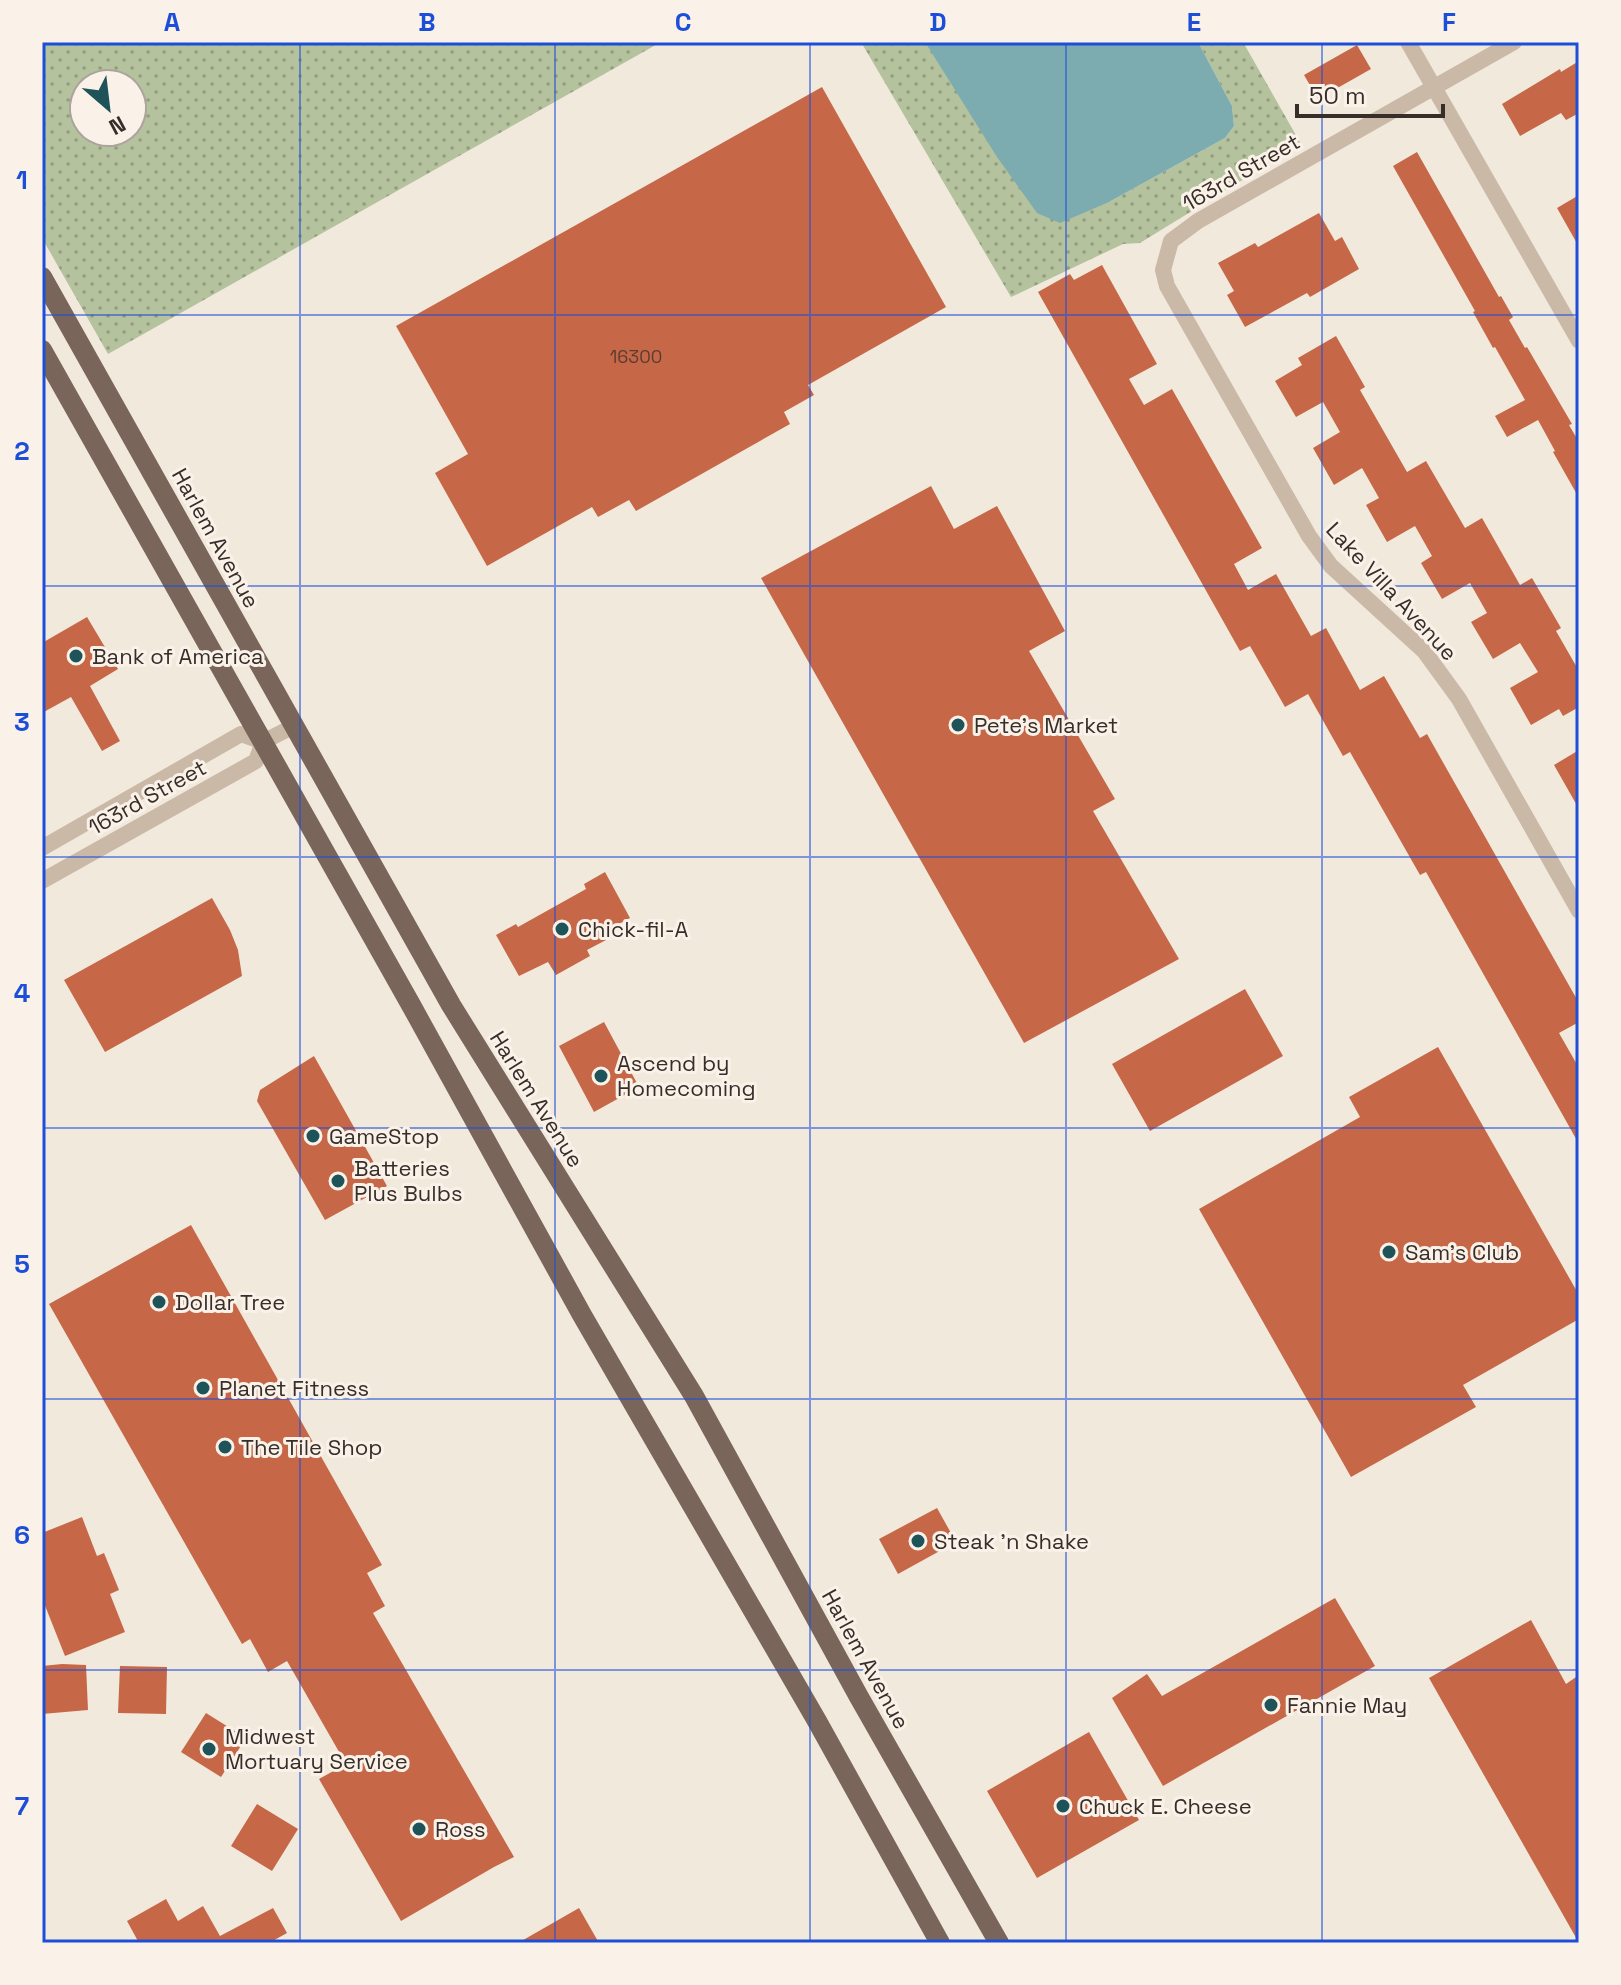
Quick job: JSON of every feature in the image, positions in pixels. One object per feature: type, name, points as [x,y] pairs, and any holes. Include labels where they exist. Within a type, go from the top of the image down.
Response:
[{"type":"main road","name":"Harlem Avenue","points":[[42,277],[451,1005],[694,1396],[851,1684],[999,1943]]},
{"type":"main road","points":[[42,350],[582,1315],[825,1735],[940,1943]]},
{"type":"street","points":[[1408,42],[1576,330]]},
{"type":"street","name":"163rd Street","points":[[1167,254],[1171,241],[1198,221],[1514,42]]},
{"type":"street","name":"Lake Villa Avenue","points":[[1167,254],[1163,270],[1167,286],[1309,536],[1331,566],[1424,651],[1459,699],[1579,911]]},
{"type":"street","name":"163rd Street","points":[[42,881],[256,761],[263,742],[294,726]]},
{"type":"street","name":"163rd Street","points":[[42,848],[241,734],[263,742]]},
{"type":"green space","points":[[42,42],[661,42],[108,354],[42,238]]},
{"type":"green space","points":[[861,42],[925,42],[1109,202],[1225,138],[1234,126],[1232,106],[1198,42],[1243,42],[1301,144],[1140,243],[1123,244],[1011,297]]},
{"type":"water","points":[[925,42],[1198,42],[1232,106],[1234,126],[1225,138],[1109,202],[1060,223],[1037,213],[997,157]]},
{"type":"building","points":[[1357,45],[1371,69],[1318,99],[1304,75]]},
{"type":"building","points":[[1579,61],[1579,113],[1566,120],[1561,113],[1520,136],[1502,104]]},
{"type":"building","points":[[822,87],[946,307],[808,385],[814,395],[784,412],[790,424],[636,511],[629,500],[598,517],[592,507],[487,566],[435,473],[468,454],[396,326]]},
{"type":"building","points":[[1417,152],[1513,317],[1509,320],[1572,424],[1569,425],[1579,442],[1579,498],[1538,420],[1507,437],[1495,416],[1525,400],[1393,166]]},
{"type":"building","points":[[1579,195],[1579,247],[1557,208]]},
{"type":"building","points":[[1319,213],[1335,241],[1342,237],[1359,269],[1310,297],[1307,293],[1245,327],[1227,295],[1234,291],[1218,263],[1255,243],[1258,247]]},
{"type":"building","points":[[1102,265],[1157,364],[1129,379],[1144,405],[1172,389],[1262,548],[1234,564],[1248,590],[1276,574],[1311,636],[1326,628],[1360,690],[1384,676],[1420,738],[1427,734],[1579,1003],[1579,1022],[1559,1033],[1579,1068],[1579,1144],[1426,872],[1420,875],[1350,752],[1343,756],[1308,694],[1285,707],[1250,646],[1240,651],[1038,292],[1070,274],[1074,280]]},
{"type":"building","points":[[1336,336],[1365,387],[1360,390],[1407,472],[1426,461],[1465,528],[1482,518],[1520,585],[1532,578],[1561,628],[1556,631],[1579,671],[1579,707],[1563,716],[1559,709],[1531,725],[1510,688],[1538,672],[1520,643],[1493,659],[1471,622],[1487,613],[1470,583],[1442,599],[1421,563],[1432,556],[1415,526],[1387,542],[1366,505],[1379,498],[1362,468],[1334,485],[1313,448],[1340,432],[1323,402],[1296,417],[1275,381],[1302,365],[1298,358]]},
{"type":"building","name":"Pete's Market","points":[[931,486],[954,529],[997,506],[1065,631],[1029,651],[1115,799],[1093,811],[1179,959],[1024,1043],[761,578]]},
{"type":"building","name":"Bank of America","points":[[87,617],[118,669],[90,686],[120,741],[102,751],[71,697],[42,713],[42,643]]},
{"type":"building","points":[[1579,750],[1579,809],[1554,765]]},
{"type":"building","name":"Chick-fil-A","points":[[605,872],[630,918],[604,932],[606,940],[587,950],[590,956],[556,975],[548,962],[519,976],[496,935],[516,924],[518,927],[586,889],[584,884]]},
{"type":"building","points":[[212,898],[238,950],[242,976],[105,1052],[64,980]]},
{"type":"building","points":[[1245,989],[1283,1056],[1150,1131],[1112,1064]]},
{"type":"building","points":[[604,1022],[639,1087],[594,1112],[559,1046]]},
{"type":"building","name":"Sam's Club","points":[[1438,1047],[1579,1295],[1579,1319],[1463,1385],[1476,1407],[1351,1477],[1199,1209],[1360,1117],[1349,1097]]},
{"type":"building","points":[[314,1056],[387,1186],[325,1220],[257,1101],[260,1090]]},
{"type":"building","points":[[191,1225],[382,1565],[367,1573],[385,1606],[373,1613],[514,1857],[401,1921],[319,1779],[346,1764],[287,1661],[268,1672],[250,1639],[242,1644],[49,1304]]},
{"type":"building","name":"Steak 'n Shake","points":[[937,1508],[956,1542],[898,1574],[879,1539]]},
{"type":"building","points":[[82,1517],[97,1556],[104,1553],[119,1590],[110,1594],[125,1632],[65,1656],[42,1598],[42,1533]]},
{"type":"building","points":[[1335,1598],[1375,1666],[1163,1786],[1112,1698],[1147,1674],[1162,1696]]},
{"type":"building","points":[[1531,1620],[1566,1684],[1579,1675],[1579,1943],[1429,1678]]},
{"type":"building","points":[[86,1665],[88,1710],[42,1714],[42,1666]]},
{"type":"building","points":[[120,1666],[167,1667],[166,1714],[118,1713]]},
{"type":"building","points":[[206,1713],[246,1738],[221,1777],[181,1752]]},
{"type":"building","name":"Chuck E. Cheese","points":[[1089,1732],[1139,1820],[1037,1878],[987,1791]]},
{"type":"building","points":[[257,1804],[298,1829],[272,1871],[231,1846]]},
{"type":"building","points":[[166,1899],[178,1921],[203,1906],[220,1936],[273,1908],[287,1933],[269,1943],[139,1943],[127,1921]]},
{"type":"building","points":[[579,1908],[599,1943],[518,1943]]},
{"type":"place","name":"Bank of America","points":[[76,656]]},
{"type":"place","name":"Pete's Market","points":[[958,725]]},
{"type":"place","name":"Chick-fil-A","points":[[562,929]]},
{"type":"place","name":"Ascend by Homecoming","points":[[601,1076]]},
{"type":"place","name":"GameStop","points":[[313,1136]]},
{"type":"place","name":"Batteries Plus Bulbs","points":[[338,1181]]},
{"type":"place","name":"Sam's Club","points":[[1389,1252]]},
{"type":"place","name":"Dollar Tree","points":[[159,1302]]},
{"type":"place","name":"Planet Fitness","points":[[203,1388]]},
{"type":"place","name":"The Tile Shop","points":[[225,1447]]},
{"type":"place","name":"Steak 'n Shake","points":[[918,1541]]},
{"type":"place","name":"Fannie May","points":[[1271,1705]]},
{"type":"place","name":"Midwest Mortuary Service","points":[[209,1749]]},
{"type":"place","name":"Chuck E. Cheese","points":[[1063,1806]]},
{"type":"place","name":"Ross","points":[[419,1829]]}]
